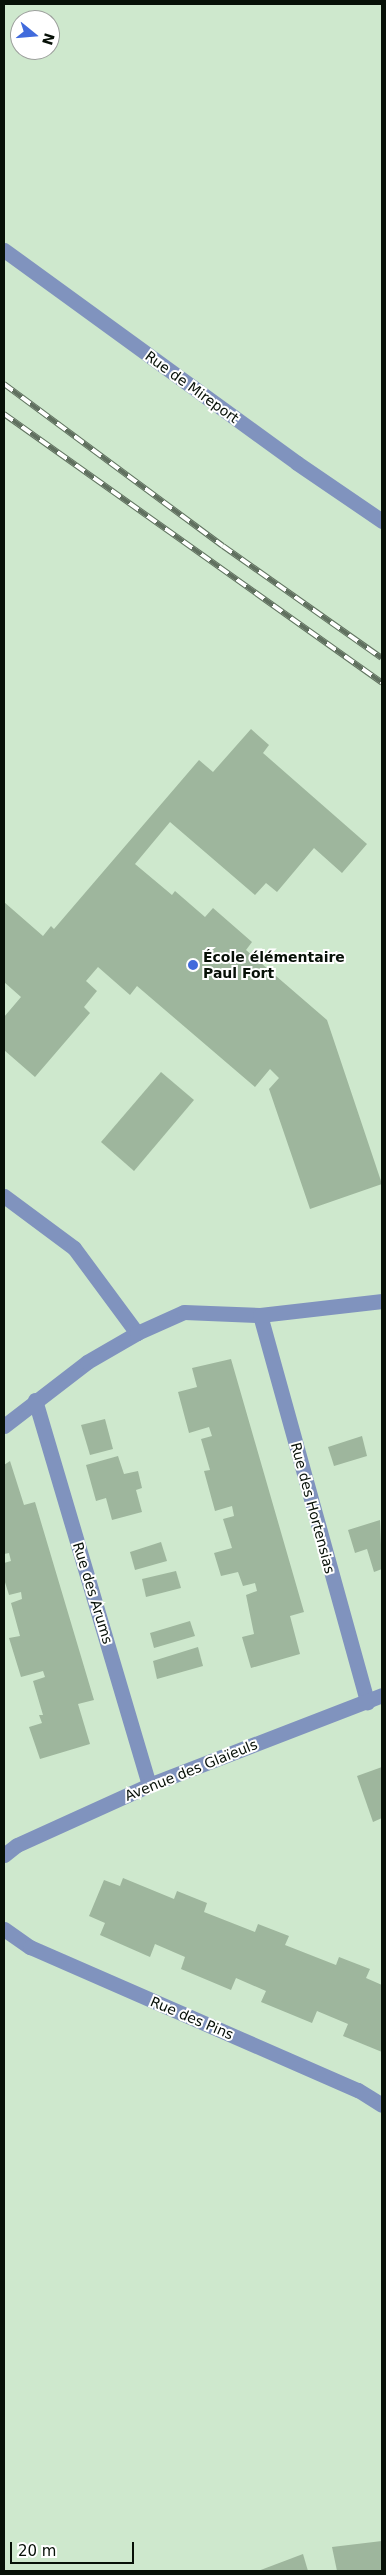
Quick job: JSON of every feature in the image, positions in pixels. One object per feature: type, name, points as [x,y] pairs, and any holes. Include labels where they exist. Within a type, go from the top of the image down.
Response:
[{"type":"street","name":"Rue de Mireport","points":[[4,250],[297,463],[382,521]]},
{"type":"street","points":[[4,1196],[74,1248],[136,1333]]},
{"type":"street","points":[[4,1426],[35,1400],[87,1362],[136,1333],[184,1312],[260,1315],[382,1301]]},
{"type":"street","name":"Rue des Hortensias","points":[[260,1315],[367,1702]]},
{"type":"street","name":"Rue des Arums","points":[[35,1400],[149,1785]]},
{"type":"street","name":"Avenue des Glaïeuls","points":[[4,1855],[18,1845],[149,1785],[382,1695]]},
{"type":"street","name":"Rue des Pins","points":[[4,1929],[30,1947],[358,2090],[382,2105]]},
{"type":"building","points":[[251,729],[269,745],[263,753],[367,844],[342,873],[314,848],[277,892],[266,883],[255,895],[170,822],[135,864],[172,895],[175,891],[205,917],[213,908],[252,942],[246,950],[327,1020],[382,1184],[310,1209],[269,1089],[279,1078],[270,1069],[255,1087],[137,986],[130,995],[98,967],[86,981],[97,991],[84,1007],[90,1013],[35,1077],[4,1050],[4,1017],[21,997],[4,982],[4,902],[43,936],[51,926],[54,929],[199,760],[213,772]]},
{"type":"building","points":[[161,1072],[194,1100],[134,1171],[101,1142]]},
{"type":"building","points":[[231,1359],[304,1612],[290,1616],[300,1654],[251,1668],[242,1637],[254,1634],[246,1595],[257,1591],[255,1583],[243,1586],[238,1572],[221,1576],[214,1553],[232,1548],[223,1519],[234,1516],[232,1506],[215,1511],[204,1471],[210,1470],[201,1439],[212,1436],[209,1427],[189,1433],[178,1392],[197,1387],[192,1368]]},
{"type":"building","points":[[105,1419],[113,1449],[90,1455],[81,1425]]},
{"type":"building","points":[[362,1436],[367,1456],[334,1466],[328,1447]]},
{"type":"building","points":[[118,1456],[124,1474],[138,1471],[142,1488],[136,1490],[142,1512],[112,1520],[106,1498],[96,1501],[86,1465]]},
{"type":"building","points":[[10,1461],[24,1505],[35,1502],[94,1700],[78,1704],[90,1744],[40,1759],[29,1727],[42,1723],[39,1715],[43,1715],[33,1681],[45,1677],[43,1671],[21,1677],[9,1638],[20,1636],[11,1603],[22,1599],[21,1592],[9,1595],[4,1579],[4,1563],[11,1561],[9,1553],[4,1554],[4,1465]]},
{"type":"building","points":[[380,1520],[382,1569],[374,1572],[367,1549],[355,1553],[348,1530]]},
{"type":"building","points":[[161,1542],[167,1561],[135,1570],[130,1552]]},
{"type":"building","points":[[176,1571],[181,1588],[146,1597],[142,1579]]},
{"type":"building","points":[[190,1621],[195,1636],[154,1648],[150,1633]]},
{"type":"building","points":[[198,1647],[203,1666],[157,1679],[153,1661]]},
{"type":"building","points":[[382,1767],[382,1818],[373,1822],[357,1776]]},
{"type":"building","points":[[123,1878],[174,1899],[177,1891],[207,1903],[204,1912],[255,1932],[258,1924],[289,1936],[285,1945],[336,1965],[339,1957],[370,1969],[366,1978],[382,1985],[382,2052],[343,2036],[348,2024],[317,2011],[312,2023],[261,2002],[266,1991],[236,1978],[231,1990],[181,1969],[185,1957],[155,1944],[150,1957],[100,1935],[105,1923],[89,1916],[104,1880],[120,1886]]},
{"type":"building","points":[[382,2541],[382,2571],[337,2571],[332,2547]]},
{"type":"building","points":[[303,2554],[308,2571],[258,2571]]},
{"type":"railway","points":[[4,384],[223,546],[382,658]]},
{"type":"railway","points":[[4,414],[382,683]]},
{"type":"place","name":"École élémentaire Paul Fort","points":[[193,965]]}]
